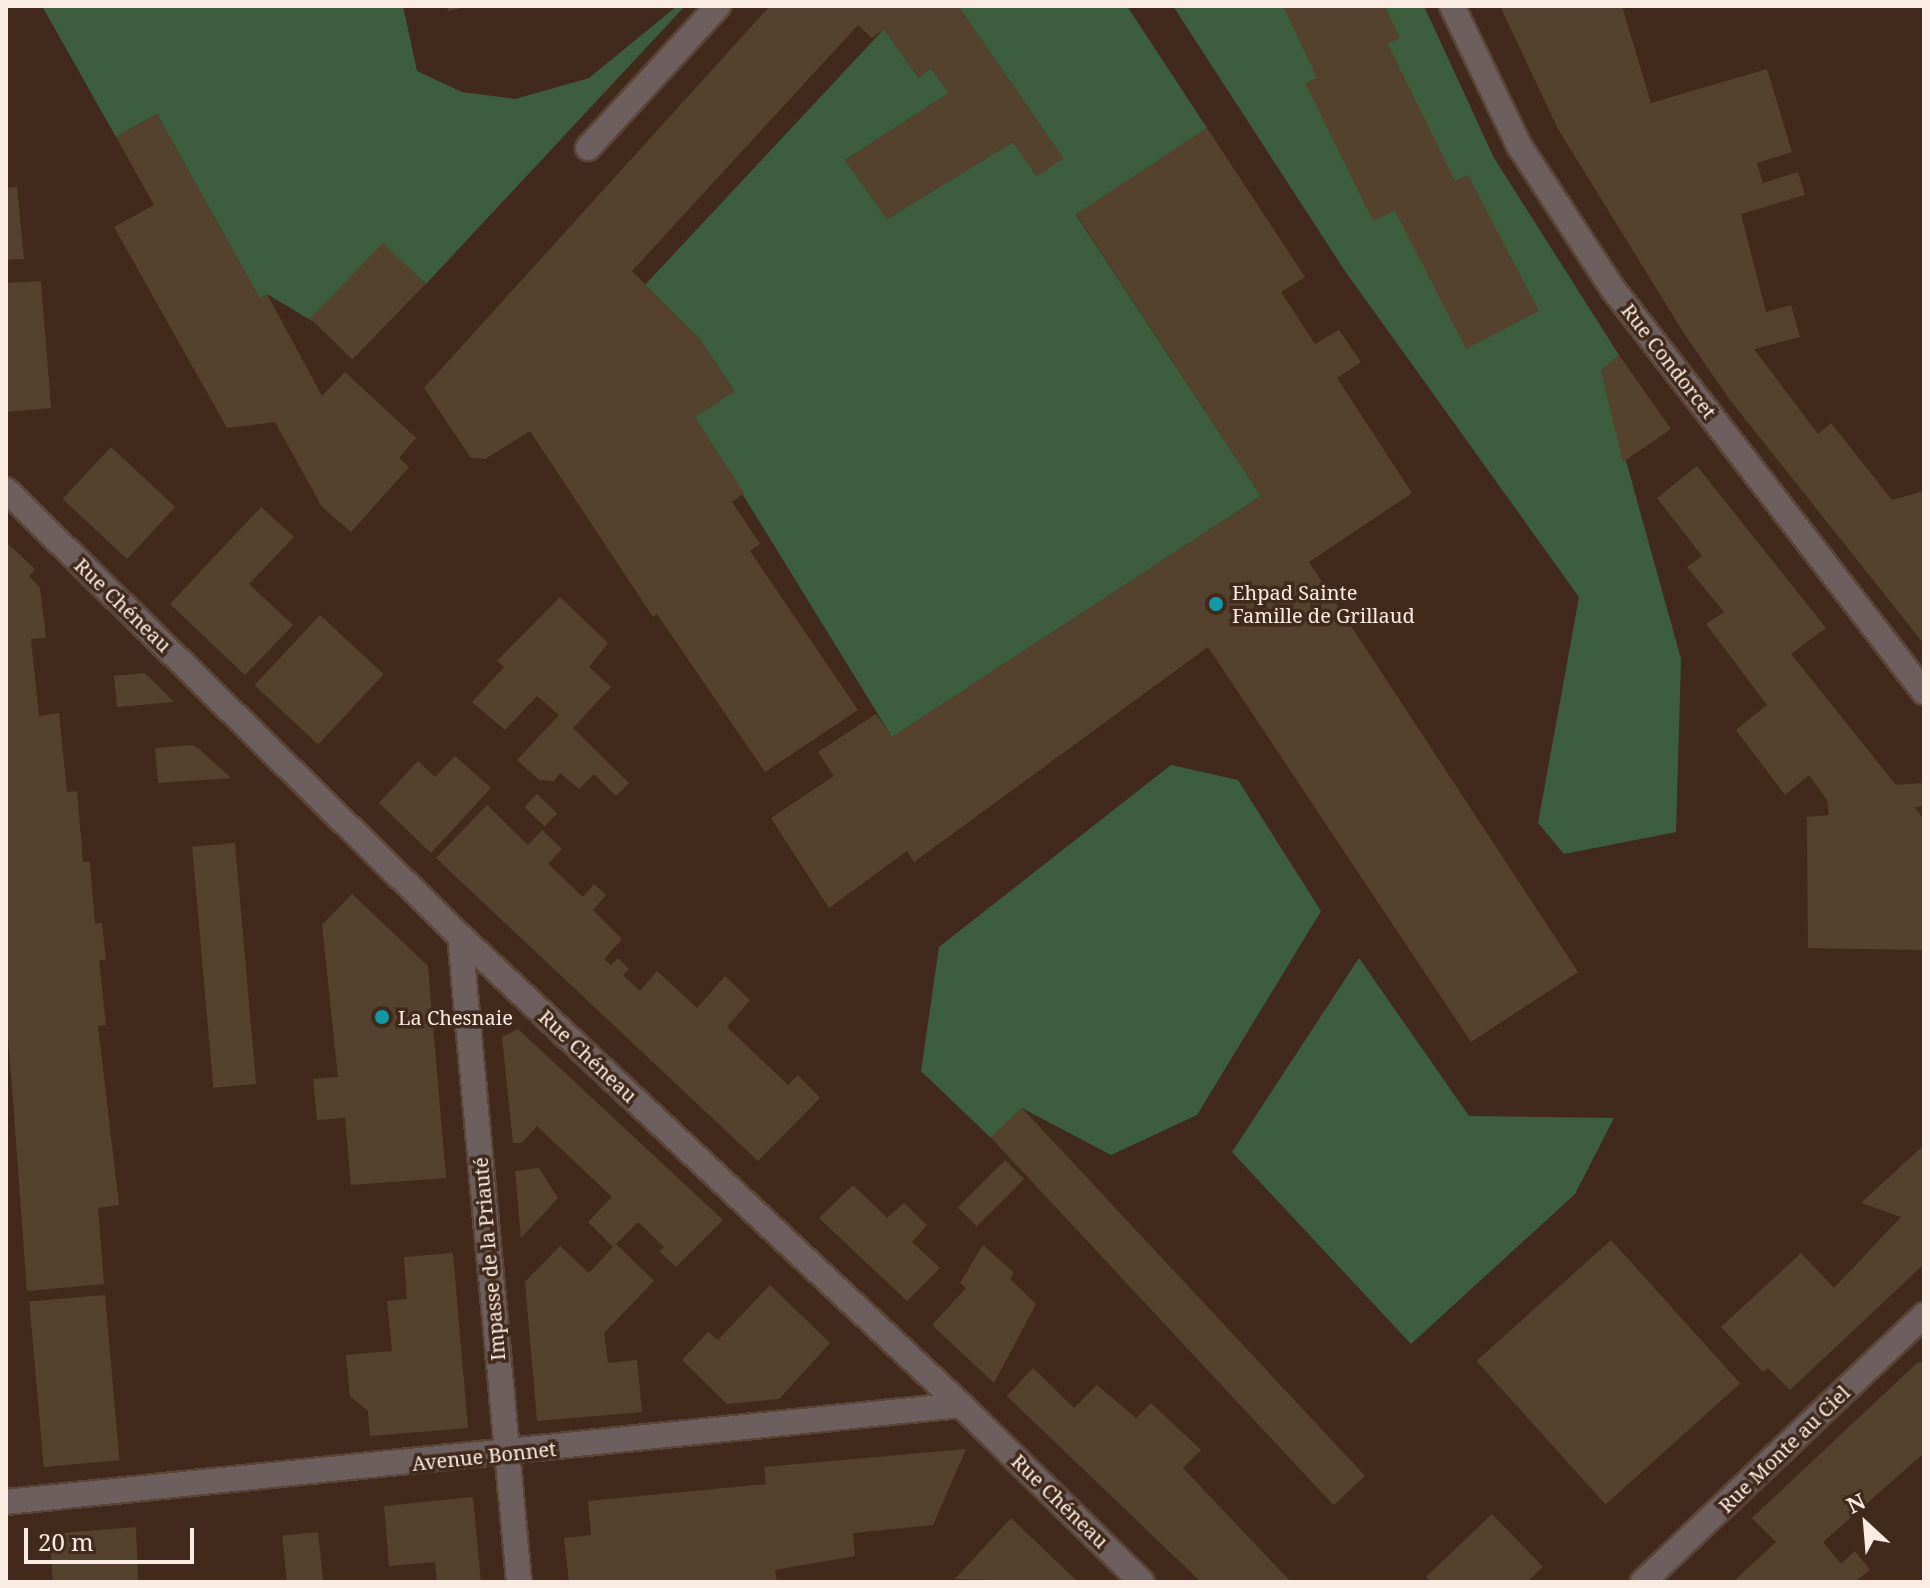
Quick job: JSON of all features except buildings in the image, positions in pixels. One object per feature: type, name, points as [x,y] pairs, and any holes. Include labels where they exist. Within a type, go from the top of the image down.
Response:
[{"type":"street","points":[[588,148],[718,6]]},
{"type":"street","name":"Rue Condorcet","points":[[1452,6],[1520,147],[1613,289],[1924,692]]},
{"type":"street","name":"Rue Chéneau","points":[[6,490],[460,936],[961,1405],[1142,1582]]},
{"type":"street","name":"Impasse de la Priauté","points":[[460,936],[519,1582]]},
{"type":"street","name":"Rue Monte au Ciel","points":[[1643,1582],[1924,1315]]},
{"type":"street","name":"Avenue Bonnet","points":[[6,1502],[507,1454],[961,1405]]},
{"type":"green space","points":[[42,6],[403,6],[417,71],[462,92],[515,99],[589,78],[677,6],[685,6],[426,284],[382,244],[312,321],[267,294],[260,299],[157,114],[116,137]]},
{"type":"green space","points":[[958,6],[1127,6],[1207,128],[1076,215],[1261,496],[892,737],[695,417],[734,391],[699,338],[643,287],[884,29],[918,77],[931,68],[949,93],[845,160],[887,219],[1013,142],[1037,176],[1063,158]]},
{"type":"green space","points":[[1173,6],[1424,6],[1494,158],[1619,355],[1601,371],[1681,659],[1676,832],[1564,854],[1538,823],[1579,597],[1345,271]]},
{"type":"green space","points":[[1171,765],[1238,780],[1321,911],[1197,1115],[1111,1155],[1022,1108],[991,1138],[921,1071],[939,947]]},
{"type":"green space","points":[[1359,958],[1469,1116],[1614,1118],[1575,1194],[1411,1344],[1232,1152]]},
{"type":"place","name":"Ehpad Sainte Famille de Grillaud","points":[[1216,604]]},
{"type":"place","name":"La Chesnaie","points":[[382,1017]]}]
